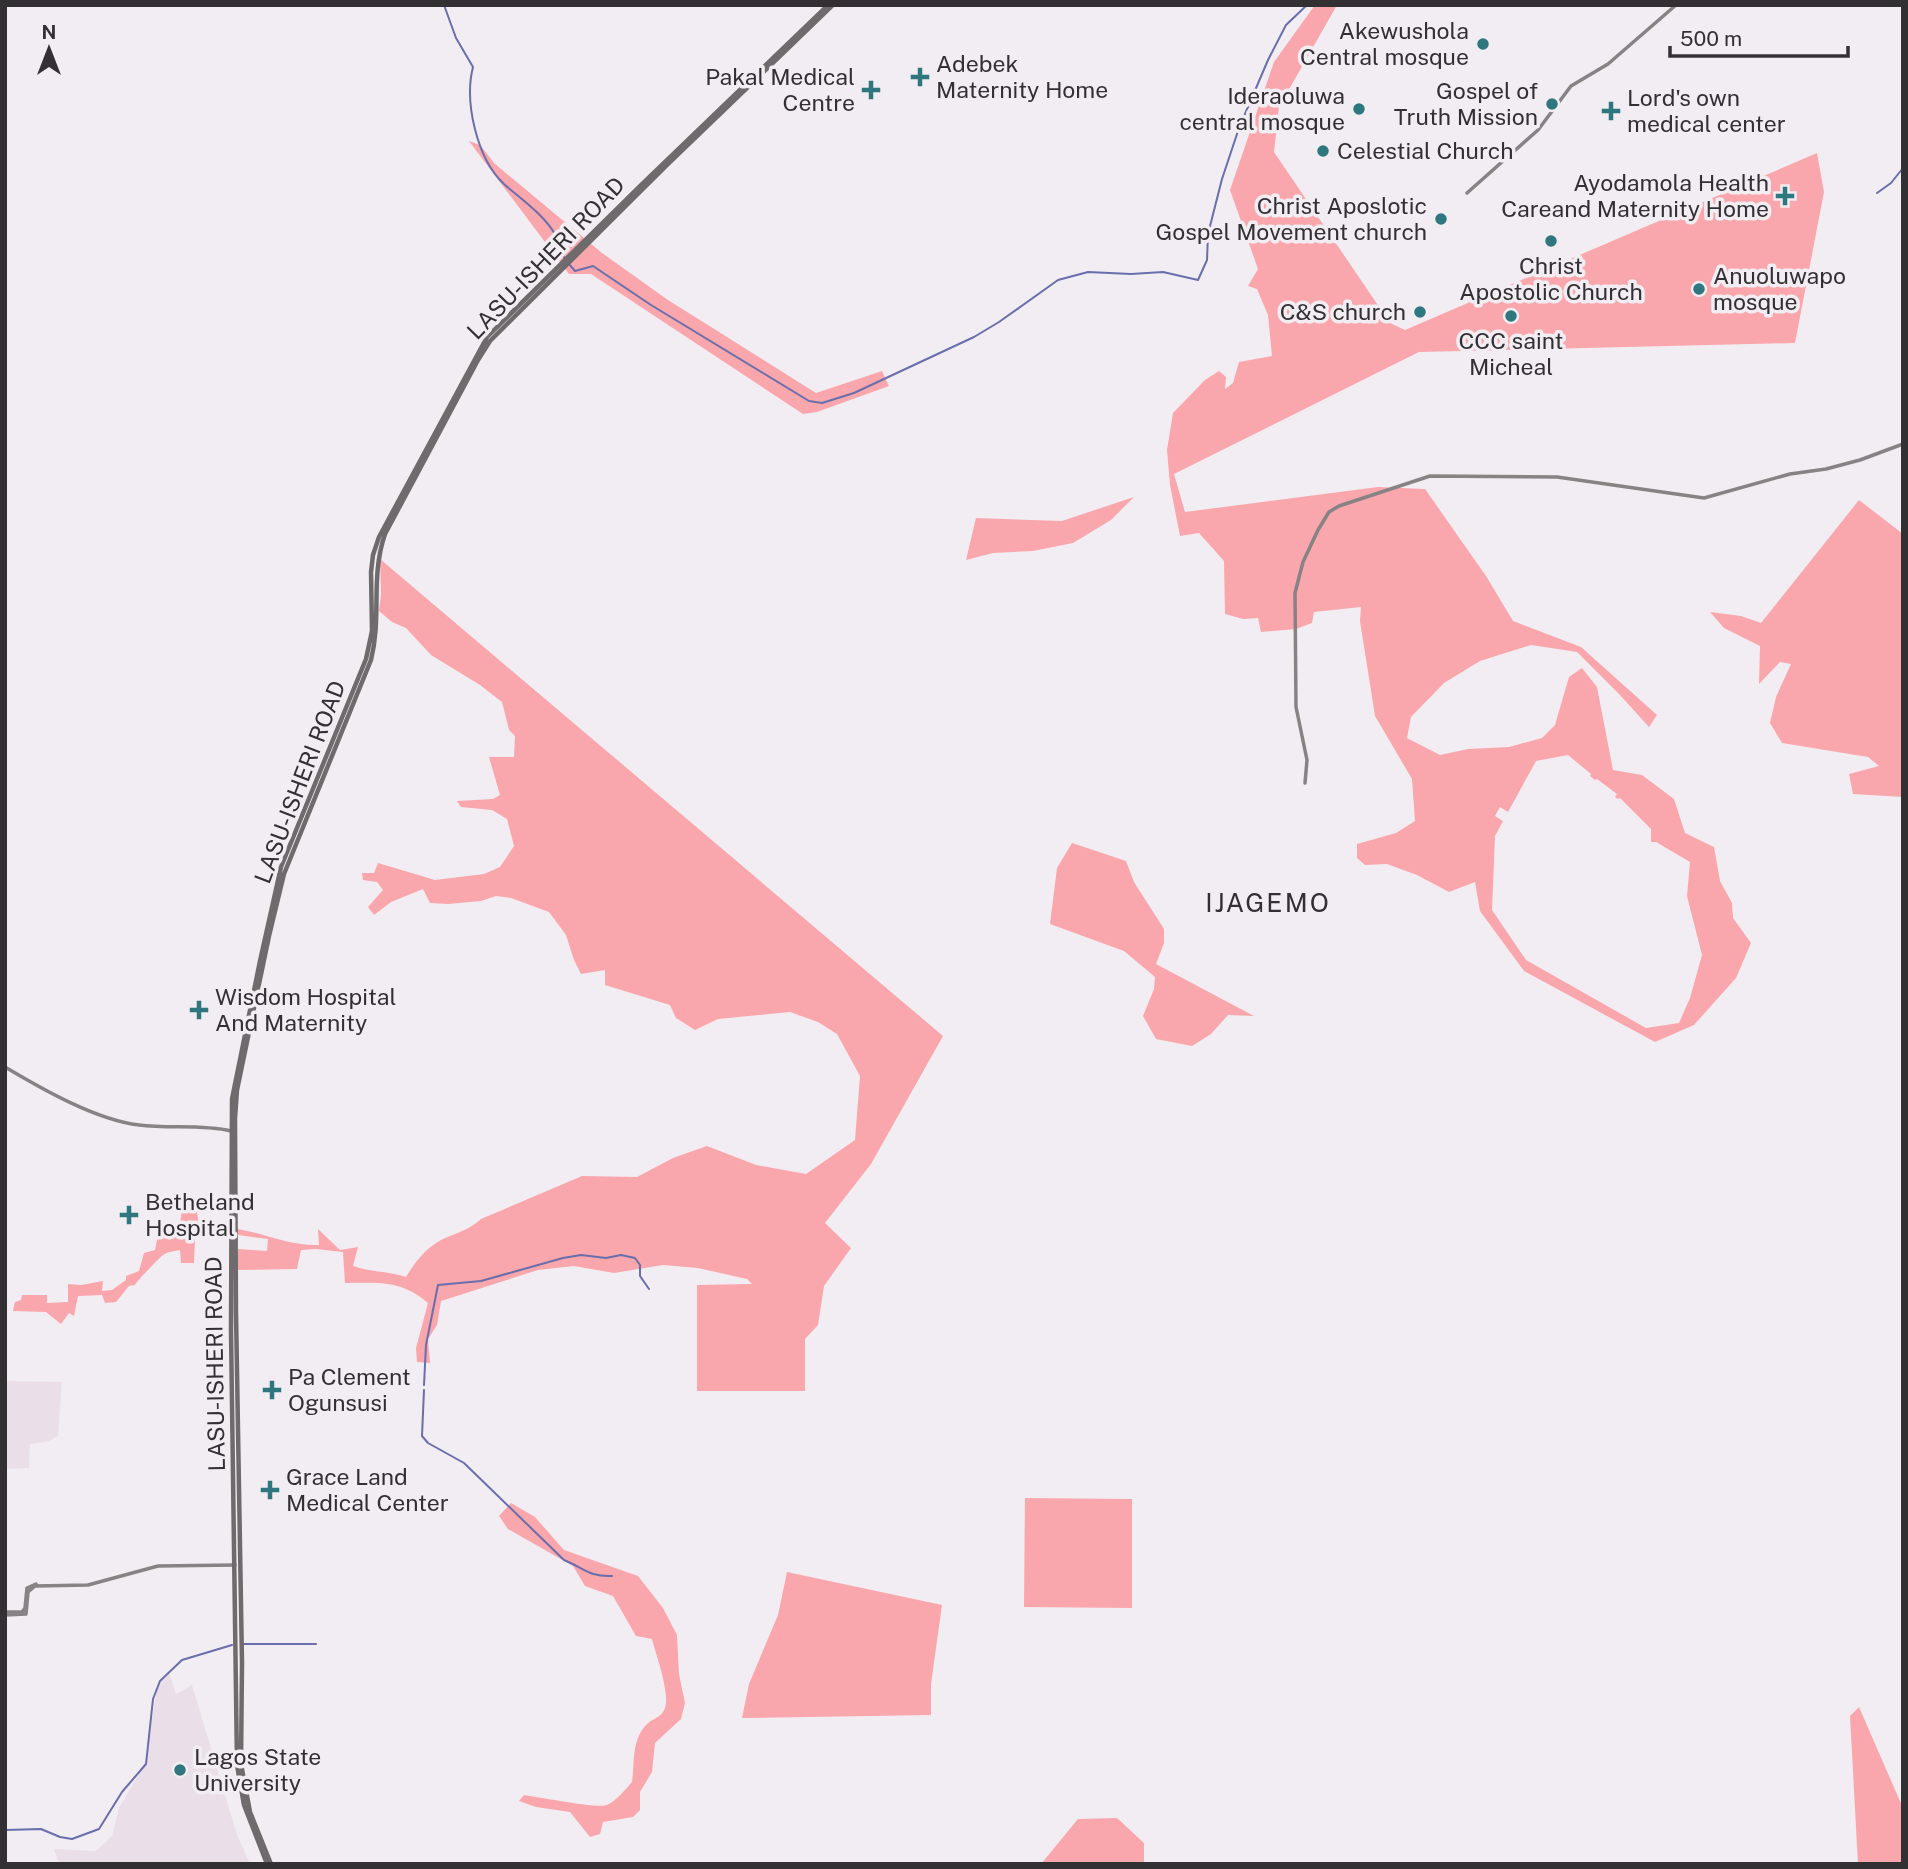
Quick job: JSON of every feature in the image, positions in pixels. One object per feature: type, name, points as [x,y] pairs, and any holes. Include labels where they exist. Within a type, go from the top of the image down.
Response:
[{"type":"main road","name":"LASU-ISHERI ROAD","points":[[269,1864],[250,1812],[242,1775],[235,1564],[235,1111],[281,867],[366,659],[372,631],[372,563],[379,537],[488,339],[642,186],[831,5]]},
{"type":"main road","name":"LASU-ISHERI ROAD","points":[[238,1644],[231,1131],[235,1081],[267,936]]},
{"type":"street","points":[[1467,192],[1538,130],[1571,86],[1608,64],[1676,5]]},
{"type":"street","points":[[1306,783],[1307,760],[1296,707],[1295,593],[1303,562],[1318,530],[1329,512],[1339,506],[1430,476],[1557,477],[1704,498],[1790,474],[1860,460],[1903,444]]},
{"type":"street","points":[[5,1067],[56,1096],[122,1122],[231,1131]]},
{"type":"street","points":[[5,1614],[24,1610],[25,1591],[32,1584],[98,1582],[158,1564],[235,1564]]},
{"type":"shaded area","points":[[1315,5],[1337,5],[1279,107],[1274,152],[1390,323],[1405,330],[1817,153],[1824,192],[1795,343],[1419,352],[1174,474],[1185,512],[1378,487],[1425,489],[1486,576],[1513,621],[1581,647],[1657,715],[1649,727],[1577,652],[1531,645],[1480,661],[1444,683],[1411,717],[1407,738],[1440,755],[1468,749],[1509,747],[1542,738],[1555,725],[1569,677],[1582,668],[1597,687],[1613,770],[1642,775],[1674,799],[1685,833],[1714,847],[1720,881],[1732,903],[1733,918],[1751,943],[1736,978],[1694,1025],[1655,1042],[1524,971],[1480,911],[1475,882],[1449,892],[1417,875],[1387,864],[1365,865],[1357,858],[1357,844],[1396,833],[1415,821],[1412,779],[1375,716],[1360,621],[1361,607],[1314,612],[1312,623],[1296,629],[1261,632],[1258,618],[1243,619],[1225,614],[1224,561],[1199,533],[1180,536],[1170,485],[1167,450],[1173,413],[1205,380],[1219,371],[1226,377],[1225,389],[1233,383],[1239,362],[1272,356],[1268,315],[1257,289],[1248,286],[1258,269],[1230,190],[1274,62]],"holes":[[[1568,755],[1595,780],[1617,794],[1615,797],[1620,798],[1651,829],[1651,842],[1656,842],[1690,862],[1687,896],[1702,955],[1690,998],[1679,1023],[1646,1028],[1526,960],[1492,910],[1495,836],[1503,821],[1495,816],[1500,807],[1508,812],[1536,761]]]},
{"type":"shaded area","points":[[469,141],[480,145],[495,164],[602,253],[668,300],[816,393],[882,371],[889,386],[817,412],[803,414],[591,274],[569,274]]},
{"type":"shaded area","points":[[1134,497],[1111,520],[1073,543],[1033,551],[993,553],[966,560],[976,518],[1062,521]]},
{"type":"shaded area","points":[[1859,500],[1903,534],[1903,797],[1853,794],[1849,774],[1879,766],[1868,757],[1782,743],[1770,723],[1776,697],[1791,664],[1780,662],[1759,684],[1760,646],[1724,628],[1710,612],[1741,616],[1761,623]]},
{"type":"shaded area","points":[[380,559],[943,1036],[871,1164],[825,1223],[851,1248],[824,1286],[818,1325],[805,1339],[805,1391],[697,1391],[697,1285],[752,1284],[747,1279],[698,1268],[663,1265],[614,1273],[574,1266],[538,1270],[441,1301],[437,1325],[428,1339],[430,1363],[417,1362],[416,1348],[428,1303],[408,1290],[389,1284],[345,1283],[343,1252],[301,1250],[297,1269],[237,1270],[238,1249],[267,1251],[268,1239],[238,1235],[238,1229],[288,1242],[319,1245],[318,1229],[340,1250],[358,1247],[353,1266],[406,1277],[421,1256],[441,1240],[467,1229],[481,1219],[582,1176],[637,1177],[673,1158],[707,1146],[756,1165],[806,1174],[855,1140],[860,1076],[837,1034],[818,1022],[790,1012],[718,1019],[695,1030],[676,1018],[670,1005],[605,985],[605,970],[581,974],[566,935],[549,912],[511,898],[496,896],[481,901],[430,903],[423,889],[391,902],[374,915],[368,907],[383,890],[377,882],[363,880],[362,873],[374,873],[378,863],[435,880],[484,874],[500,867],[514,846],[507,819],[492,810],[461,807],[457,801],[493,799],[500,795],[489,757],[514,757],[515,736],[509,730],[502,702],[431,655],[406,628],[392,622],[379,611]]},
{"type":"shaded area","points":[[1072,843],[1126,861],[1134,882],[1164,929],[1164,943],[1156,964],[1254,1016],[1228,1015],[1211,1034],[1192,1046],[1156,1039],[1143,1016],[1154,989],[1155,977],[1124,951],[1050,924],[1057,868]]},
{"type":"shaded area","points":[[182,1209],[197,1212],[199,1226],[236,1229],[236,1236],[213,1233],[195,1237],[194,1263],[181,1263],[180,1250],[165,1254],[135,1285],[129,1286],[116,1302],[105,1303],[102,1295],[78,1296],[74,1316],[69,1313],[61,1324],[46,1312],[13,1311],[15,1302],[21,1300],[22,1295],[47,1295],[47,1303],[68,1302],[68,1284],[81,1285],[103,1281],[102,1291],[112,1290],[126,1280],[126,1276],[139,1271],[144,1253],[155,1250],[160,1225],[180,1224]]},
{"type":"shaded area","points":[[5,1381],[62,1382],[58,1436],[49,1441],[30,1444],[29,1468],[5,1469]]},
{"type":"shaded area","points":[[1025,1498],[1132,1499],[1132,1608],[1024,1607]]},
{"type":"shaded area","points":[[511,1503],[535,1517],[564,1550],[638,1576],[663,1608],[677,1635],[679,1674],[685,1703],[681,1719],[655,1743],[652,1772],[640,1792],[640,1810],[633,1817],[603,1822],[600,1834],[590,1837],[570,1812],[536,1807],[519,1801],[524,1795],[601,1806],[617,1798],[632,1782],[636,1745],[641,1732],[648,1723],[662,1714],[665,1708],[666,1693],[662,1674],[652,1639],[636,1636],[613,1596],[585,1586],[573,1566],[508,1529],[499,1516]]},
{"type":"shaded area","points":[[787,1572],[942,1605],[931,1684],[931,1715],[742,1718],[749,1684],[778,1615]]},
{"type":"shaded area","name":"Lagos State University","points":[[169,1673],[176,1694],[192,1685],[237,1835],[250,1864],[59,1864],[54,1849],[96,1851],[112,1836],[119,1808],[146,1762],[156,1693]]},
{"type":"shaded area","points":[[1859,1707],[1903,1808],[1903,1864],[1858,1864],[1850,1716]]},
{"type":"shaded area","points":[[1117,1818],[1144,1843],[1144,1864],[1041,1864],[1078,1819]]},
{"type":"waterway","points":[[444,5],[456,38],[473,67],[470,97],[472,113],[486,160],[504,184],[550,227],[565,259]]},
{"type":"waterway","points":[[569,264],[575,271],[593,266],[651,305],[809,401],[822,403],[854,393],[974,337],[1058,280],[1088,272],[1163,272],[1198,280],[1207,260],[1208,234],[1239,128],[1286,25],[1307,5]]},
{"type":"waterway","points":[[1877,193],[1891,183],[1903,168]]},
{"type":"waterway","points":[[424,1385],[426,1345],[438,1285],[481,1281],[581,1255],[606,1258],[621,1255],[635,1258],[640,1265],[640,1276],[649,1289]]},
{"type":"waterway","points":[[424,1390],[422,1436],[428,1443],[464,1463],[564,1560],[592,1573],[612,1576]]},
{"type":"waterway","points":[[242,1644],[316,1644]]},
{"type":"waterway","points":[[5,1830],[41,1829],[72,1839],[99,1829],[122,1792],[146,1764],[153,1699],[160,1681],[182,1660],[232,1645]]},
{"type":"place","name":"Akewushola Central mosque","points":[[1483,44]]},
{"type":"place","name":"Adebek Maternity Home","points":[[920,77]]},
{"type":"place","name":"Pakal Medical Centre","points":[[871,90]]},
{"type":"place","name":"Gospel of Truth Mission","points":[[1552,104]]},
{"type":"place","name":"Ideraoluwa central mosque","points":[[1359,109]]},
{"type":"place","name":"Lord's own medical center","points":[[1611,111]]},
{"type":"place","name":"Celestial Church","points":[[1323,151]]},
{"type":"place","name":"Ayodamola Health Careand Maternity Home","points":[[1785,196]]},
{"type":"place","name":"Christ Aposlotic Gospel Movement church","points":[[1441,219]]},
{"type":"place","name":"Christ Apostolic Church","points":[[1551,241]]},
{"type":"place","name":"Anuoluwapo mosque","points":[[1699,289]]},
{"type":"place","name":"C&S church","points":[[1420,312]]},
{"type":"place","name":"CCC saint Micheal","points":[[1511,316]]},
{"type":"place","name":"Wisdom Hospital And Maternity","points":[[199,1010]]},
{"type":"place","name":"Betheland Hospital","points":[[129,1215]]},
{"type":"place","name":"Pa Clement Ogunsusi","points":[[272,1390]]},
{"type":"place","name":"Grace Land Medical Center","points":[[270,1490]]},
{"type":"place","name":"Lagos State University","points":[[180,1770]]},
{"type":"district","name":"IJAGEMO","points":[[1268,903]]}]
